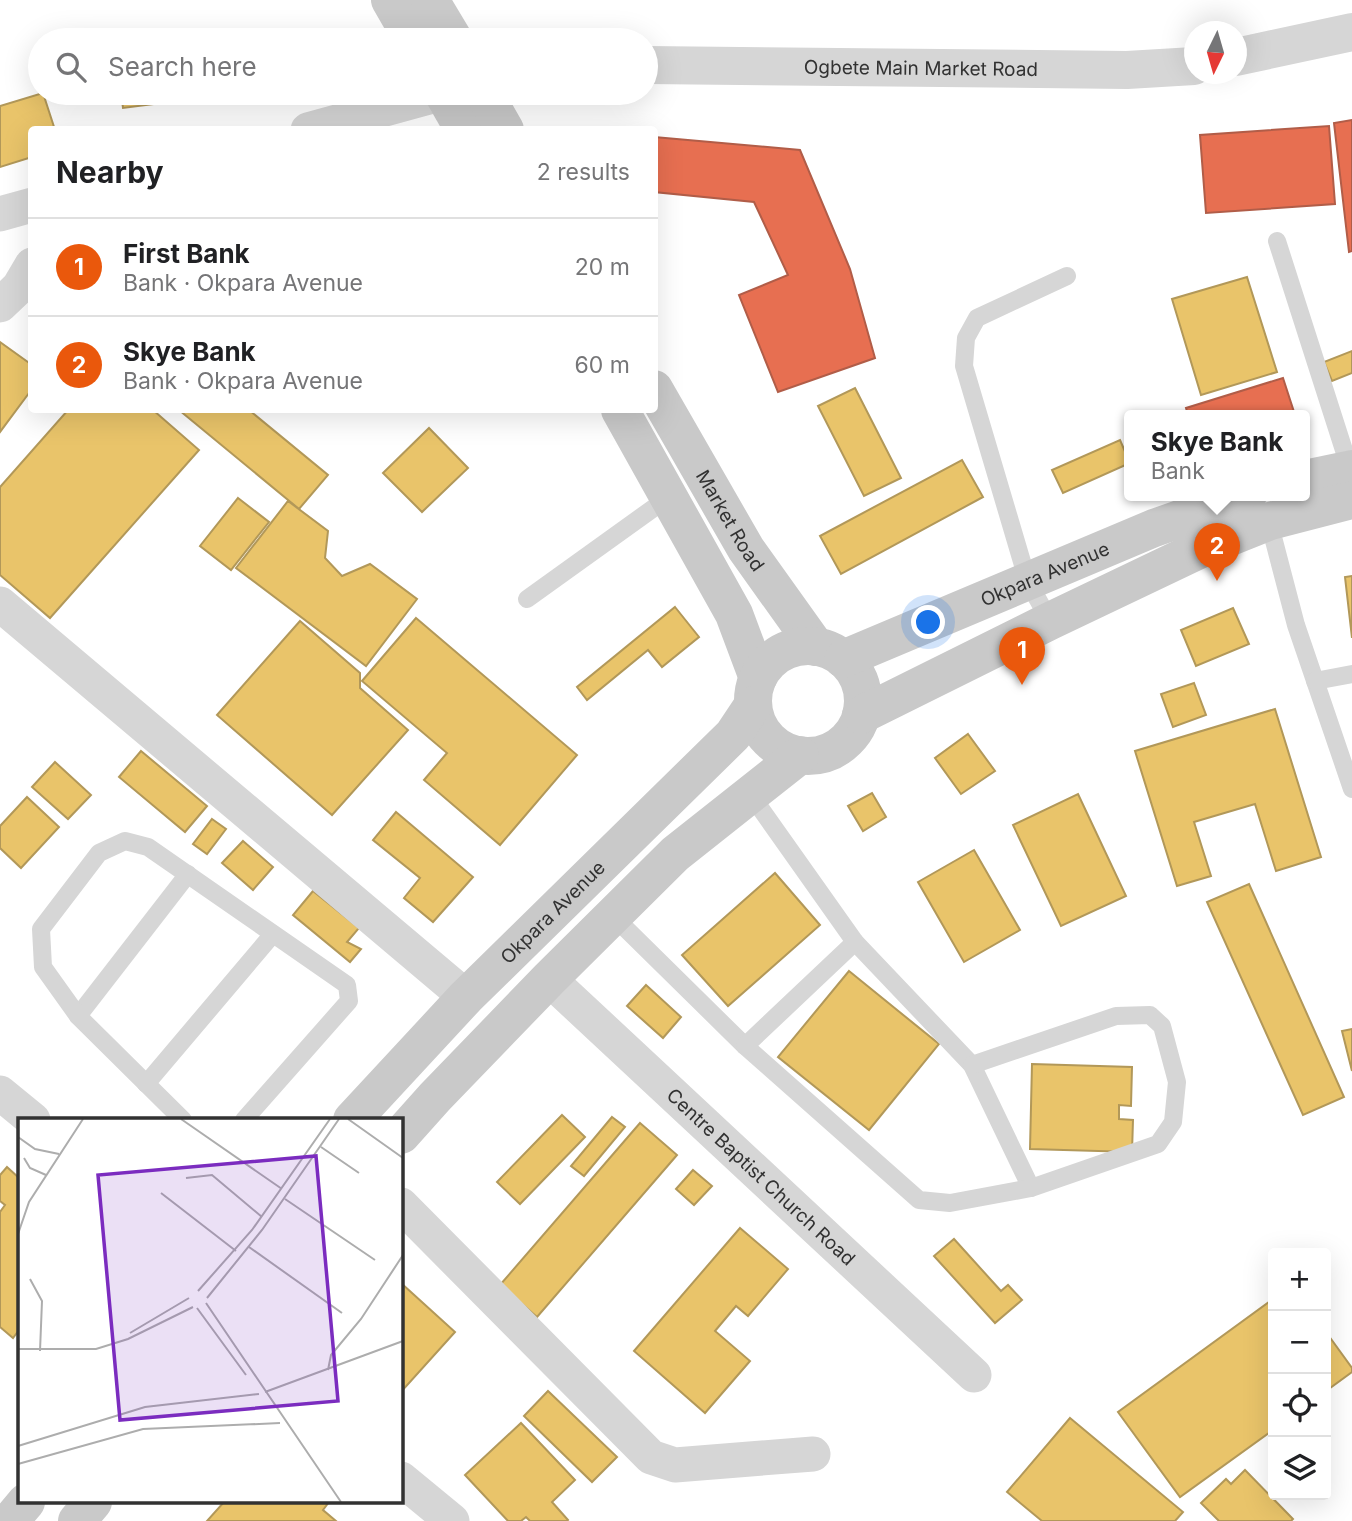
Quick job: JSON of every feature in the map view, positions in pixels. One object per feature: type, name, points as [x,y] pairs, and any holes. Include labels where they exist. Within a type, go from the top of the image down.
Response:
[{"type":"main road","points":[[390,0],[406,28]]},
{"type":"main road","points":[[430,0],[447,28]]},
{"type":"main road","points":[[450,105],[462,126]]},
{"type":"main road","points":[[491,105],[503,126]]},
{"type":"main road","name":"Market Road","points":[[658,396],[746,549],[829,653]]},
{"type":"main road","points":[[622,413],[734,614],[755,691],[757,723],[767,739],[782,750],[800,755],[827,753],[848,738],[861,715],[863,699],[860,684],[853,671],[829,653],[798,647],[781,653],[768,663],[755,691]]},
{"type":"main road","points":[[1310,479],[1352,480]]},
{"type":"main road","name":"Okpara Avenue","points":[[1310,491],[1352,480]]},
{"type":"main road","name":"Okpara Avenue","points":[[829,653],[1028,582],[1154,528],[1258,504]]},
{"type":"main road","name":"Okpara Avenue","points":[[861,715],[1205,547],[1258,504]]},
{"type":"main road","name":"Okpara Avenue","points":[[354,1118],[466,997],[733,735],[755,691]]},
{"type":"main road","points":[[405,1130],[549,979],[675,854],[800,755]]},
{"type":"main road","points":[[377,1091],[396,1118]]},
{"type":"main road","points":[[10,1521],[24,1504]]},
{"type":"main road","points":[[77,1521],[91,1504]]},
{"type":"street","points":[[1247,55],[1352,33]]},
{"type":"street","name":"Ogbete Main Market Road","points":[[658,65],[1127,70],[1184,67]]},
{"type":"street","points":[[322,126],[399,105]]},
{"type":"street","points":[[0,214],[28,206]]},
{"type":"street","points":[[0,305],[19,287],[28,272]]},
{"type":"street","points":[[0,604],[466,997]]},
{"type":"street","name":"Centre Baptist Church Road","points":[[549,979],[974,1376]]},
{"type":"street","points":[[0,1093],[31,1118]]},
{"type":"street","points":[[402,1206],[651,1457],[675,1465],[813,1454]]},
{"type":"street","points":[[402,1480],[452,1521]]},
{"type":"lane","points":[[1277,241],[1352,480]]},
{"type":"lane","points":[[1050,621],[1028,582],[964,366],[966,338],[977,318],[1067,275]]},
{"type":"lane","points":[[527,599],[669,497]]},
{"type":"lane","points":[[1258,504],[1315,681],[1348,763],[1352,789]]},
{"type":"lane","points":[[1315,681],[1352,674]]},
{"type":"lane","points":[[751,795],[855,942],[972,1065],[1031,1188]]},
{"type":"lane","points":[[181,1118],[78,1016],[43,967],[41,929],[99,853],[125,841],[148,847],[347,985],[349,1001],[246,1118]]},
{"type":"lane","points":[[78,1016],[188,874]]},
{"type":"lane","points":[[613,916],[745,1046],[919,1200],[950,1203],[1031,1188],[1158,1144],[1173,1122],[1177,1082],[1162,1026],[1150,1015],[1116,1016],[972,1065]]},
{"type":"lane","points":[[146,1084],[273,934]]},
{"type":"lane","points":[[745,1046],[855,942]]},
{"type":"building: Homes","points":[[28,98],[28,105],[47,105],[54,126],[28,126],[28,158],[0,167],[0,106]]},
{"type":"building: Homes","points":[[123,105],[147,105],[123,108]]},
{"type":"building: Homes","points":[[1247,277],[1277,372],[1201,395],[1172,299]]},
{"type":"building: Homes","points":[[0,342],[28,362],[28,394],[0,432]]},
{"type":"building: Homes","points":[[1352,351],[1352,373],[1332,381],[1324,362]]},
{"type":"building: Homes","points":[[855,388],[901,478],[864,496],[818,406]]},
{"type":"building: Homes","points":[[65,413],[156,413],[199,450],[50,618],[0,575],[0,487]]},
{"type":"building: Homes","points":[[183,413],[253,413],[328,475],[299,509]]},
{"type":"building: Homes","points":[[429,428],[468,468],[422,512],[383,473]]},
{"type":"building: Homes","points":[[1120,440],[1124,449],[1124,466],[1063,493],[1052,470]]},
{"type":"building: Homes","points":[[962,460],[983,497],[841,574],[820,536]]},
{"type":"building: Homes","points":[[238,498],[269,522],[231,570],[200,546]]},
{"type":"building: Homes","points":[[288,501],[328,531],[325,558],[342,576],[370,564],[417,599],[366,666],[236,568]]},
{"type":"building: Homes","points":[[1352,576],[1352,638],[1345,577]]},
{"type":"building: Homes","points":[[675,607],[699,637],[662,667],[648,650],[587,700],[577,687]]},
{"type":"building: Homes","points":[[1233,608],[1249,644],[1196,666],[1181,630]]},
{"type":"building: Homes","points":[[416,618],[577,755],[500,845],[424,780],[447,753],[362,681]]},
{"type":"building: Homes","points":[[300,621],[360,673],[360,688],[408,730],[332,815],[217,715]]},
{"type":"building: Homes","points":[[1194,683],[1206,715],[1173,727],[1161,694]]},
{"type":"building: Homes","points":[[1275,709],[1321,857],[1276,871],[1255,804],[1194,822],[1211,876],[1177,886],[1135,751]]},
{"type":"building: Homes","points":[[968,734],[995,771],[961,794],[935,758]]},
{"type":"building: Homes","points":[[141,751],[207,806],[185,832],[119,777]]},
{"type":"building: Homes","points":[[55,762],[91,795],[68,819],[32,787]]},
{"type":"building: Homes","points":[[872,793],[886,817],[863,831],[848,806]]},
{"type":"building: Homes","points":[[1078,794],[1126,896],[1061,926],[1013,825]]},
{"type":"building: Homes","points":[[27,797],[59,827],[21,868],[0,848],[0,826]]},
{"type":"building: Homes","points":[[396,812],[473,877],[433,922],[404,898],[420,878],[373,840]]},
{"type":"building: Homes","points":[[212,819],[226,829],[207,854],[193,844]]},
{"type":"building: Homes","points":[[243,841],[273,867],[253,890],[222,863]]},
{"type":"building: Homes","points":[[974,850],[1020,930],[964,962],[918,882]]},
{"type":"building: Homes","points":[[775,873],[820,925],[728,1006],[682,955]]},
{"type":"building: Homes","points":[[1249,884],[1344,1097],[1303,1115],[1207,902]]},
{"type":"building: Homes","points":[[313,891],[359,928],[347,942],[361,949],[350,962],[293,915]]},
{"type":"building: Homes","points":[[849,971],[939,1044],[869,1130],[778,1057]]},
{"type":"building: Homes","points":[[646,985],[681,1017],[663,1038],[627,1006]]},
{"type":"building: Homes","points":[[1352,1029],[1352,1071],[1342,1031]]},
{"type":"building: Homes","points":[[1032,1064],[1132,1067],[1131,1106],[1119,1105],[1119,1119],[1133,1120],[1132,1152],[1030,1149]]},
{"type":"building: Homes","points":[[562,1115],[585,1137],[520,1204],[497,1182]]},
{"type":"building: Homes","points":[[612,1117],[625,1127],[584,1176],[571,1166]]},
{"type":"building: Homes","points":[[640,1123],[677,1155],[537,1317],[500,1285]]},
{"type":"building: Homes","points":[[7,1167],[18,1177],[18,1331],[13,1338],[0,1327],[0,1212],[5,1205],[0,1201],[0,1175]]},
{"type":"building: Homes","points":[[693,1170],[712,1186],[694,1205],[676,1189]]},
{"type":"building: Homes","points":[[740,1228],[788,1269],[748,1316],[736,1306],[715,1331],[750,1361],[705,1413],[634,1351]]},
{"type":"building: Homes","points":[[954,1239],[1001,1291],[1008,1285],[1022,1300],[995,1323],[934,1256]]},
{"type":"building: Homes","points":[[402,1284],[455,1332],[402,1391]]},
{"type":"building: Homes","points":[[1268,1303],[1268,1434],[1180,1497],[1118,1412]]},
{"type":"building: Homes","points":[[1331,1339],[1352,1368],[1352,1372],[1331,1387]]},
{"type":"building: Homes","points":[[548,1391],[617,1457],[592,1482],[524,1416]]},
{"type":"building: Homes","points":[[1070,1418],[1183,1512],[1175,1521],[1042,1521],[1007,1492]]},
{"type":"building: Homes","points":[[521,1423],[575,1480],[552,1502],[567,1521],[530,1521],[526,1517],[521,1521],[508,1521],[465,1475]]},
{"type":"building: Homes","points":[[1245,1470],[1268,1493],[1268,1500],[1274,1500],[1293,1519],[1219,1521],[1201,1503],[1226,1479],[1231,1484]]},
{"type":"building: Homes","points":[[222,1504],[328,1504],[323,1510],[336,1521],[207,1521]]},
{"type":"building: Shops","points":[[1352,120],[1352,251],[1349,252],[1334,123]]},
{"type":"building: Shops","points":[[1329,126],[1335,204],[1206,213],[1200,135]]},
{"type":"building: Shops","points":[[658,137],[800,150],[850,269],[875,358],[778,392],[739,295],[788,275],[754,202],[658,192]]},
{"type":"building: Shops","points":[[1283,378],[1293,410],[1187,410]]},
{"type":"place","name":"Skye Bank","points":[[1217,581]]},
{"type":"place","name":"First Bank","points":[[1022,685]]}]
